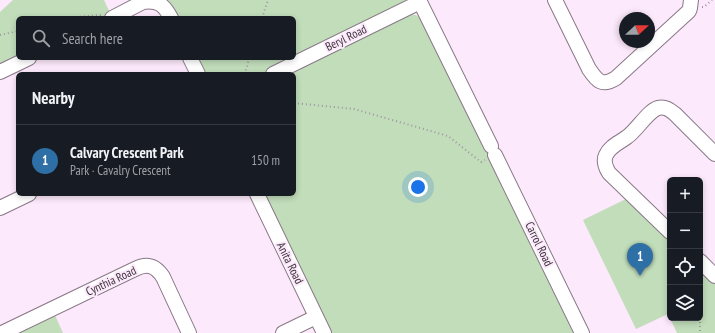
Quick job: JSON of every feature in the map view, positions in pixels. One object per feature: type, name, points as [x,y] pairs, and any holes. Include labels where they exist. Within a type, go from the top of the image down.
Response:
[{"type":"street","points":[[116,16],[148,0],[153,0],[164,6],[170,16]]},
{"type":"street","points":[[555,0],[589,69],[595,78],[601,82],[611,81],[616,78],[689,11],[691,0]]},
{"type":"street","name":"Beryl Road","points":[[277,72],[419,1]]},
{"type":"street","name":"Carrol Road","points":[[419,1],[582,333]]},
{"type":"street","points":[[0,72],[25,60]]},
{"type":"street","points":[[191,60],[197,72]]},
{"type":"street","points":[[667,229],[609,173],[606,168],[605,156],[613,146],[632,133],[651,111],[662,107],[675,114],[715,154]]},
{"type":"street","points":[[0,208],[25,196]]},
{"type":"street","name":"Anita Road","points":[[258,196],[324,333]]},
{"type":"street","points":[[703,264],[715,276]]},
{"type":"street","name":"Cynthia Road","points":[[2,333],[128,272],[144,266],[149,266],[158,270],[163,277],[189,333]]},
{"type":"street","points":[[283,333],[316,317]]},
{"type":"path","points":[[263,16],[268,0]]},
{"type":"path","points":[[91,16],[107,16]]},
{"type":"path","points":[[0,35],[16,31]]},
{"type":"path","points":[[245,72],[248,60]]},
{"type":"path","points":[[296,104],[354,109],[448,136],[481,162],[493,150]]},
{"type":"path","points":[[700,321],[700,333]]},
{"type":"green space","points":[[13,0],[104,0],[110,13],[103,16],[16,16],[16,59],[0,67],[0,12]]},
{"type":"green space","points":[[168,0],[405,0],[399,7],[296,57],[296,16],[178,16]]},
{"type":"green space","points":[[408,14],[416,15],[420,18],[492,155],[579,333],[332,333],[265,196],[296,196],[296,72],[285,72]]},
{"type":"green space","points":[[199,60],[290,60],[265,72],[205,72]]},
{"type":"green space","points":[[628,198],[667,236],[667,314],[636,329],[583,220]]},
{"type":"green space","points":[[703,270],[715,282],[715,333],[677,333],[671,321],[703,321]]},
{"type":"green space","points":[[54,313],[63,333],[12,333]]},
{"type":"place","name":"Calvary Crescent Park","points":[[640,276]]}]
